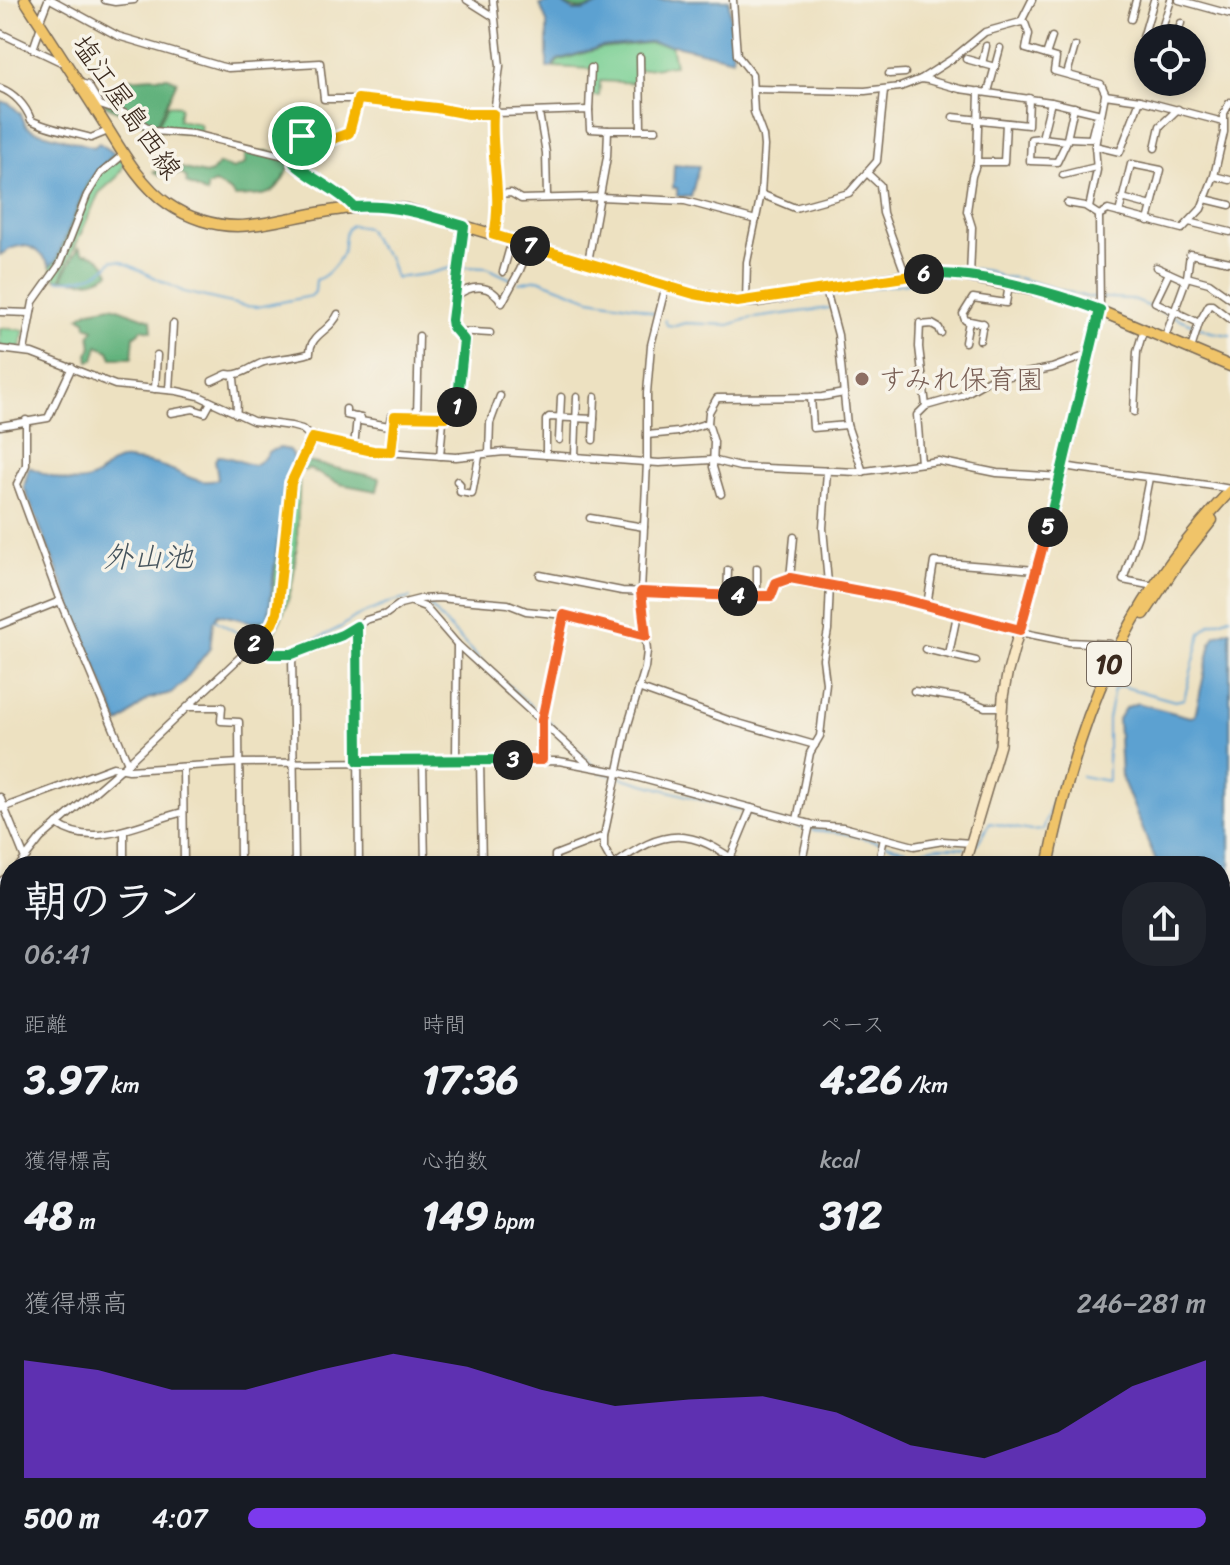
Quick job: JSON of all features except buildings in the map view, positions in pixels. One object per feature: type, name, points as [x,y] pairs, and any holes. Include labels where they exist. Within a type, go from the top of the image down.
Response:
[{"type":"main road","name":"塩江屋島西線","points":[[25,0],[124,154],[151,190],[168,204],[213,224],[261,224],[354,207],[407,209],[716,299],[746,302],[906,276],[972,273],[1009,285],[1099,302],[1144,328],[1230,366]]},
{"type":"main road","name":"10","points":[[1050,856],[1076,748],[1117,649],[1171,559],[1230,490]]},
{"type":"main road","name":"10","points":[[1057,856],[1076,771],[1114,668],[1177,564],[1230,501]]},
{"type":"street","points":[[33,49],[50,0],[118,36],[228,68],[320,63],[324,99],[358,99],[468,114],[589,110]]},
{"type":"street","points":[[105,0],[134,0]]},
{"type":"street","points":[[467,0],[494,17]]},
{"type":"street","points":[[493,0],[500,66],[492,139],[499,194],[494,235]]},
{"type":"street","points":[[733,0],[737,55],[752,74],[754,112],[764,146],[761,194],[747,262],[746,302]]},
{"type":"street","points":[[1021,22],[1032,0]]},
{"type":"street","points":[[1131,19],[1136,0]]},
{"type":"street","points":[[1147,24],[1154,0]]},
{"type":"street","points":[[1163,24],[1171,0]]},
{"type":"street","points":[[1179,0],[1230,14]]},
{"type":"street","points":[[754,89],[894,88],[921,79],[992,28],[1021,22],[1025,23],[1029,34],[1026,49],[1056,58],[1054,71],[1101,84],[1106,95],[1091,139],[1067,140],[1031,139],[1030,161],[1057,162],[1067,140],[1074,107]]},
{"type":"street","points":[[0,33],[66,65]]},
{"type":"street","points":[[1046,55],[1052,37]]},
{"type":"street","points":[[982,64],[986,46]]},
{"type":"street","points":[[1067,74],[1075,46]]},
{"type":"street","points":[[988,92],[1000,48]]},
{"type":"street","points":[[640,57],[641,129]]},
{"type":"street","points":[[966,59],[995,67]]},
{"type":"street","points":[[591,68],[590,129],[656,130]]},
{"type":"street","points":[[894,88],[891,74],[905,73]]},
{"type":"street","points":[[921,79],[1051,102],[1099,114]]},
{"type":"street","points":[[78,83],[88,85],[100,105],[124,113],[154,131],[193,134],[275,152],[307,175],[337,190],[354,207]]},
{"type":"street","points":[[0,88],[8,91],[27,110],[31,120],[44,127],[91,138],[109,131]]},
{"type":"street","points":[[761,194],[795,208],[849,193],[868,174],[879,154],[884,90]]},
{"type":"street","points":[[979,91],[977,162],[967,211],[972,227],[973,298],[963,314],[965,320],[984,324],[980,340]]},
{"type":"street","points":[[1106,95],[1140,100],[1223,122]]},
{"type":"street","points":[[953,117],[1028,125],[1029,98]]},
{"type":"street","points":[[294,163],[298,139],[302,136],[333,139],[349,133],[358,99]]},
{"type":"street","points":[[1095,146],[1120,152],[1140,100]]},
{"type":"street","points":[[1042,138],[1051,102]]},
{"type":"street","points":[[967,856],[1000,745],[1007,675],[1064,466],[1090,354],[1099,302],[1099,215],[1104,210],[1182,229],[1201,209],[1214,176],[1226,142],[1223,122],[1230,102]]},
{"type":"street","points":[[1155,148],[1160,126],[1178,109]]},
{"type":"street","points":[[539,113],[546,153],[547,196]]},
{"type":"street","points":[[1089,208],[1096,167],[1099,114]]},
{"type":"street","points":[[977,162],[1004,162],[1006,123]]},
{"type":"street","points":[[588,262],[608,130]]},
{"type":"street","points":[[24,351],[30,313],[39,290],[60,264],[94,181],[124,154]]},
{"type":"street","points":[[1119,213],[1131,164],[1161,170],[1148,221]]},
{"type":"street","points":[[1063,175],[1096,167]]},
{"type":"street","points":[[868,174],[880,185],[883,213],[906,276]]},
{"type":"street","points":[[1214,176],[1230,180]]},
{"type":"street","points":[[499,194],[511,193],[521,199],[547,196],[685,201],[756,220]]},
{"type":"street","points":[[1122,198],[1152,206]]},
{"type":"street","points":[[1205,199],[1230,205]]},
{"type":"street","points":[[1067,203],[1089,208],[1099,215]]},
{"type":"street","points":[[1189,222],[1230,232]]},
{"type":"street","points":[[440,456],[442,426],[459,401],[464,340],[452,320],[464,226]]},
{"type":"street","points":[[503,272],[512,240]]},
{"type":"street","points":[[455,297],[472,287],[482,287],[497,294],[502,303],[530,245]]},
{"type":"street","points":[[1165,337],[1186,278],[1190,254],[1230,262]]},
{"type":"street","points":[[1156,267],[1209,283],[1230,298]]},
{"type":"street","points":[[1169,273],[1155,302],[1199,325]]},
{"type":"street","points":[[608,856],[604,836],[617,772],[645,668],[646,636],[641,592],[647,393],[651,345],[666,285]]},
{"type":"street","points":[[973,298],[1006,303],[1009,285]]},
{"type":"street","points":[[826,290],[838,335],[847,425],[863,472]]},
{"type":"street","points":[[1191,349],[1209,305],[1230,319]]},
{"type":"street","points":[[0,312],[30,313]]},
{"type":"street","points":[[212,381],[227,374],[234,376],[266,361],[310,353],[310,344],[315,337],[332,326],[338,314]]},
{"type":"street","points":[[965,342],[969,321]]},
{"type":"street","points":[[169,390],[173,324]]},
{"type":"street","points":[[926,406],[919,347],[920,324],[932,324],[941,333]]},
{"type":"street","points":[[1134,412],[1137,352],[1144,328]]},
{"type":"street","points":[[456,331],[490,333]]},
{"type":"street","points":[[417,415],[419,336]]},
{"type":"street","points":[[0,349],[24,351],[115,385],[199,396],[253,421],[302,429],[312,438],[391,452],[479,457],[489,453],[575,456],[647,462],[712,460],[726,465],[863,472],[938,461],[997,473],[1061,477]]},
{"type":"street","points":[[921,463],[917,415],[926,406],[961,396],[989,380],[1052,368],[1082,354],[1090,354]]},
{"type":"street","points":[[155,389],[157,355]]},
{"type":"street","points":[[0,426],[48,418],[72,367]]},
{"type":"street","points":[[234,376],[234,391],[239,402],[236,414]]},
{"type":"street","points":[[721,494],[712,460],[714,450],[708,423],[709,412],[717,398],[811,397],[844,393]]},
{"type":"street","points":[[489,453],[490,423],[500,396]]},
{"type":"street","points":[[559,440],[561,397]]},
{"type":"street","points":[[575,456],[577,397]]},
{"type":"street","points":[[593,440],[595,397]]},
{"type":"street","points":[[811,397],[813,428],[847,425]]},
{"type":"street","points":[[171,413],[193,409],[205,413],[211,402]]},
{"type":"street","points":[[346,409],[346,415],[360,418],[361,421],[389,426],[391,416],[446,417]]},
{"type":"street","points":[[391,452],[395,416]]},
{"type":"street","points":[[546,455],[546,420],[549,417],[594,419]]},
{"type":"street","points":[[354,447],[360,418]]},
{"type":"street","points":[[26,420],[26,465],[17,484],[60,601],[128,763]]},
{"type":"street","points":[[647,435],[678,432],[708,423]]},
{"type":"street","points":[[0,797],[24,856],[264,635],[277,613],[291,483],[312,438]]},
{"type":"street","points":[[457,481],[460,492],[472,494],[479,457]]},
{"type":"street","points":[[1064,466],[1199,482],[1230,490]]},
{"type":"street","points":[[797,820],[810,753],[820,736],[826,683],[823,659],[828,630],[829,584],[823,528],[827,471]]},
{"type":"street","points":[[1149,478],[1138,535],[1123,580],[1154,586]]},
{"type":"street","points":[[590,518],[644,527]]},
{"type":"street","points":[[790,578],[794,537]]},
{"type":"street","points":[[927,605],[934,562],[1036,570]]},
{"type":"street","points":[[757,568],[757,597]]},
{"type":"street","points":[[727,596],[728,570]]},
{"type":"street","points":[[540,575],[604,589],[757,597],[771,596],[776,583],[790,578],[927,605],[1069,642],[1110,644],[1117,649]]},
{"type":"street","points":[[253,645],[270,654],[292,654],[342,635],[400,604],[429,598],[508,604],[526,611],[564,615],[646,636]]},
{"type":"street","points":[[0,625],[60,601]]},
{"type":"street","points":[[412,602],[425,607],[457,644],[590,767]]},
{"type":"street","points":[[542,760],[542,720],[564,615]]},
{"type":"street","points":[[949,654],[957,615]]},
{"type":"street","points":[[357,626],[359,856]]},
{"type":"street","points":[[456,760],[457,644]]},
{"type":"street","points":[[925,649],[976,661]]},
{"type":"street","points":[[292,654],[295,856]]},
{"type":"street","points":[[638,688],[731,721],[815,745]]},
{"type":"street","points":[[914,691],[965,699],[985,707],[1002,707]]},
{"type":"street","points":[[188,707],[222,707],[221,721],[239,722],[240,856]]},
{"type":"street","points":[[480,760],[482,856]]},
{"type":"street","points":[[2,808],[113,767],[129,770],[239,763],[542,760],[617,772],[810,824],[843,827],[914,846],[943,841],[971,843]]},
{"type":"street","points":[[423,761],[425,856]]},
{"type":"street","points":[[183,767],[184,856]]},
{"type":"street","points":[[732,856],[751,808]]},
{"type":"street","points":[[57,824],[75,833],[93,835],[124,831],[183,812]]},
{"type":"street","points":[[803,856],[810,824]]},
{"type":"street","points":[[124,831],[124,856]]},
{"type":"street","points":[[555,856],[604,836]]},
{"type":"street","points":[[628,856],[667,836],[703,841],[728,856]]},
{"type":"street","points":[[880,856],[884,838]]},
{"type":"green space","points":[[558,0],[610,0],[578,9]]},
{"type":"green space","points":[[649,43],[671,45],[675,65],[637,70],[637,83],[600,81],[599,96],[592,96],[593,69],[554,67],[558,61],[601,48]]},
{"type":"green space","points":[[168,77],[177,81],[155,129],[105,105],[115,84],[127,79]]},
{"type":"green space","points":[[168,105],[180,106],[178,120],[200,124],[201,134],[156,129]]},
{"type":"green space","points":[[267,151],[291,164],[280,184],[265,194],[235,197],[214,183],[207,187],[207,194],[186,183],[187,179],[182,173],[160,176],[154,172],[177,167],[205,174],[212,172],[219,164],[233,169],[245,164],[245,154]]},
{"type":"green space","points":[[114,153],[118,153],[124,165],[117,177],[99,193],[60,280],[56,279],[50,266],[57,260],[87,184]]},
{"type":"green space","points":[[79,247],[83,253],[100,259],[110,273],[87,281],[62,278]]},
{"type":"green space","points":[[112,306],[151,320],[152,331],[142,329],[134,336],[132,358],[112,358],[109,351],[98,346],[94,360],[89,361],[88,354],[92,347],[90,335],[94,329],[79,317],[90,310]]},
{"type":"green space","points":[[0,328],[24,330],[20,348],[0,347]]},
{"type":"green space","points":[[295,460],[299,491],[293,577],[285,610],[269,639],[252,630],[252,622],[260,622],[271,613],[285,478]]},
{"type":"green space","points":[[304,461],[380,478],[377,491],[340,484],[309,469],[302,471],[299,466]]},
{"type":"water","points":[[556,0],[574,11],[583,11],[612,0],[729,0],[733,59],[649,42],[601,47],[557,60],[547,68],[547,22],[540,5]]},
{"type":"water","points":[[1,101],[10,104],[21,114],[26,126],[35,131],[94,147],[99,143],[114,153],[87,184],[56,261],[50,266],[40,253],[28,247],[15,247],[0,255]]},
{"type":"water","points":[[674,165],[699,166],[691,197],[677,196],[677,188],[673,188]]},
{"type":"water","name":"外山池","points":[[280,448],[289,450],[295,460],[286,474],[268,619],[252,622],[218,614],[213,622],[210,648],[182,684],[171,693],[148,699],[119,724],[24,487],[29,467],[62,480],[79,482],[95,477],[117,461],[127,460],[155,464],[197,480],[211,481],[218,479],[215,460],[218,456],[254,465],[269,451]]},
{"type":"water","points":[[1230,630],[1230,856],[1154,856],[1121,776],[1118,719],[1125,708],[1137,703],[1195,716],[1215,635]]},
{"type":"waterway","points":[[58,280],[88,277],[113,260],[121,261],[184,292],[257,307],[311,296],[315,292],[316,280],[329,272],[339,260],[345,234],[351,225],[367,228],[377,246],[389,258],[395,278],[454,267]]},
{"type":"waterway","points":[[463,267],[487,268],[511,279]]},
{"type":"waterway","points":[[974,269],[1086,297],[1131,299],[1211,332],[1230,335]]},
{"type":"waterway","points":[[519,283],[538,279],[590,299],[635,306],[655,314]]},
{"type":"waterway","points":[[831,297],[833,294],[933,279]]},
{"type":"waterway","points":[[665,320],[667,325],[675,326],[685,323],[729,325],[747,319],[829,308]]},
{"type":"waterway","points":[[264,648],[307,644],[355,617],[410,598]]},
{"type":"waterway","points":[[426,602],[478,658],[541,715]]},
{"type":"waterway","points":[[1081,776],[1108,781],[1108,719],[1114,689],[1121,686],[1175,701],[1184,699],[1201,633],[1210,624],[1230,617]]},
{"type":"waterway","points":[[215,620],[252,641]]},
{"type":"waterway","points":[[546,719],[593,765]]},
{"type":"waterway","points":[[600,772],[613,776]]},
{"type":"waterway","points":[[619,777],[806,829]]},
{"type":"waterway","points":[[975,847],[990,823],[1031,831],[1043,830],[1059,783]]},
{"type":"waterway","points":[[812,830],[843,833],[880,842]]},
{"type":"waterway","points":[[886,844],[914,853],[939,847],[965,848]]},
{"type":"place","name":"すみれ保育園","points":[[862,379]]},
{"type":"route","points":[[358,99],[468,114],[493,114],[492,139],[499,194],[494,235],[716,299],[757,301],[903,276],[942,274],[1052,294],[1100,310],[1064,466],[1020,630],[902,599],[790,578],[776,583],[771,596],[766,597],[641,592],[646,636],[564,615],[542,720],[542,760],[358,761],[357,626],[292,654],[270,654],[253,645],[264,635],[277,613],[293,473],[312,438],[391,452],[395,416],[446,417],[457,408],[464,340],[453,327],[452,320],[464,226],[407,209],[354,207],[337,190],[307,175],[294,163],[298,139],[302,136],[333,139],[349,133],[358,99]]}]
